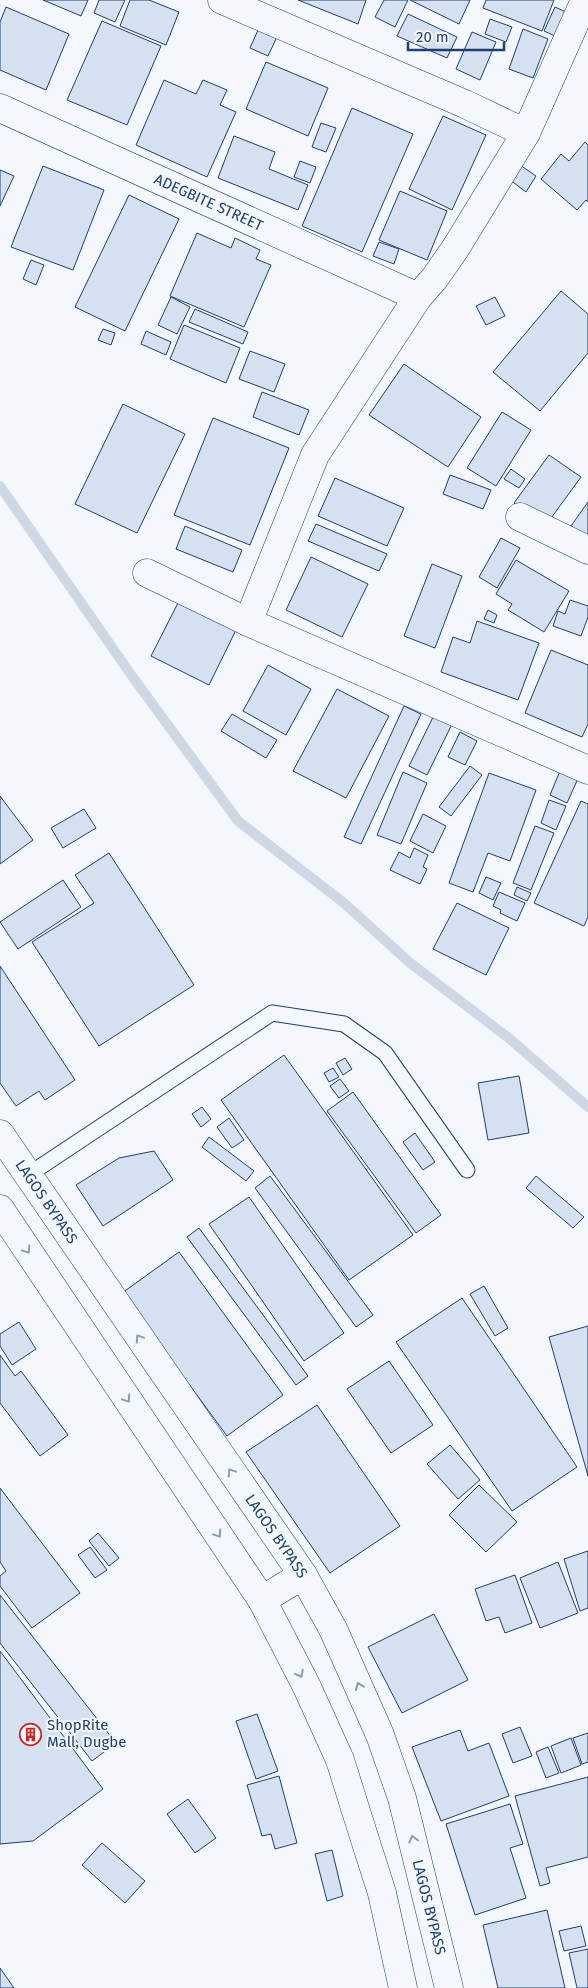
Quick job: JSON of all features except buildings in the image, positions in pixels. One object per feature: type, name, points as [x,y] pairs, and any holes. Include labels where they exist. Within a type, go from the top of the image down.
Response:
[{"type":"street","points":[[222,0],[465,104],[526,133]]},
{"type":"street","points":[[248,622],[316,455],[418,297],[434,279],[455,249],[526,133],[584,0]]},
{"type":"street","name":"ADEGBITE STREET","points":[[0,108],[418,297]]},
{"type":"street","points":[[520,517],[588,550]]},
{"type":"street","points":[[148,573],[248,622],[588,770]]},
{"type":"street","name":"LAGOS BYPASS","points":[[0,1134],[303,1574],[333,1629],[380,1735],[402,1798],[449,1988]]},
{"type":"street","points":[[0,1209],[262,1600],[307,1687],[340,1760],[382,1893],[403,1988]]},
{"type":"street","points":[[262,1600],[303,1574]]},
{"type":"lane","points":[[28,1175],[272,1012],[344,1024],[385,1053],[467,1170]]},
{"type":"waterway","points":[[0,486],[132,676],[238,821],[344,903],[409,962],[510,1039],[588,1107]]},
{"type":"place","name":"ShopRite Mall, Dugbe","points":[[31,1734]]}]
